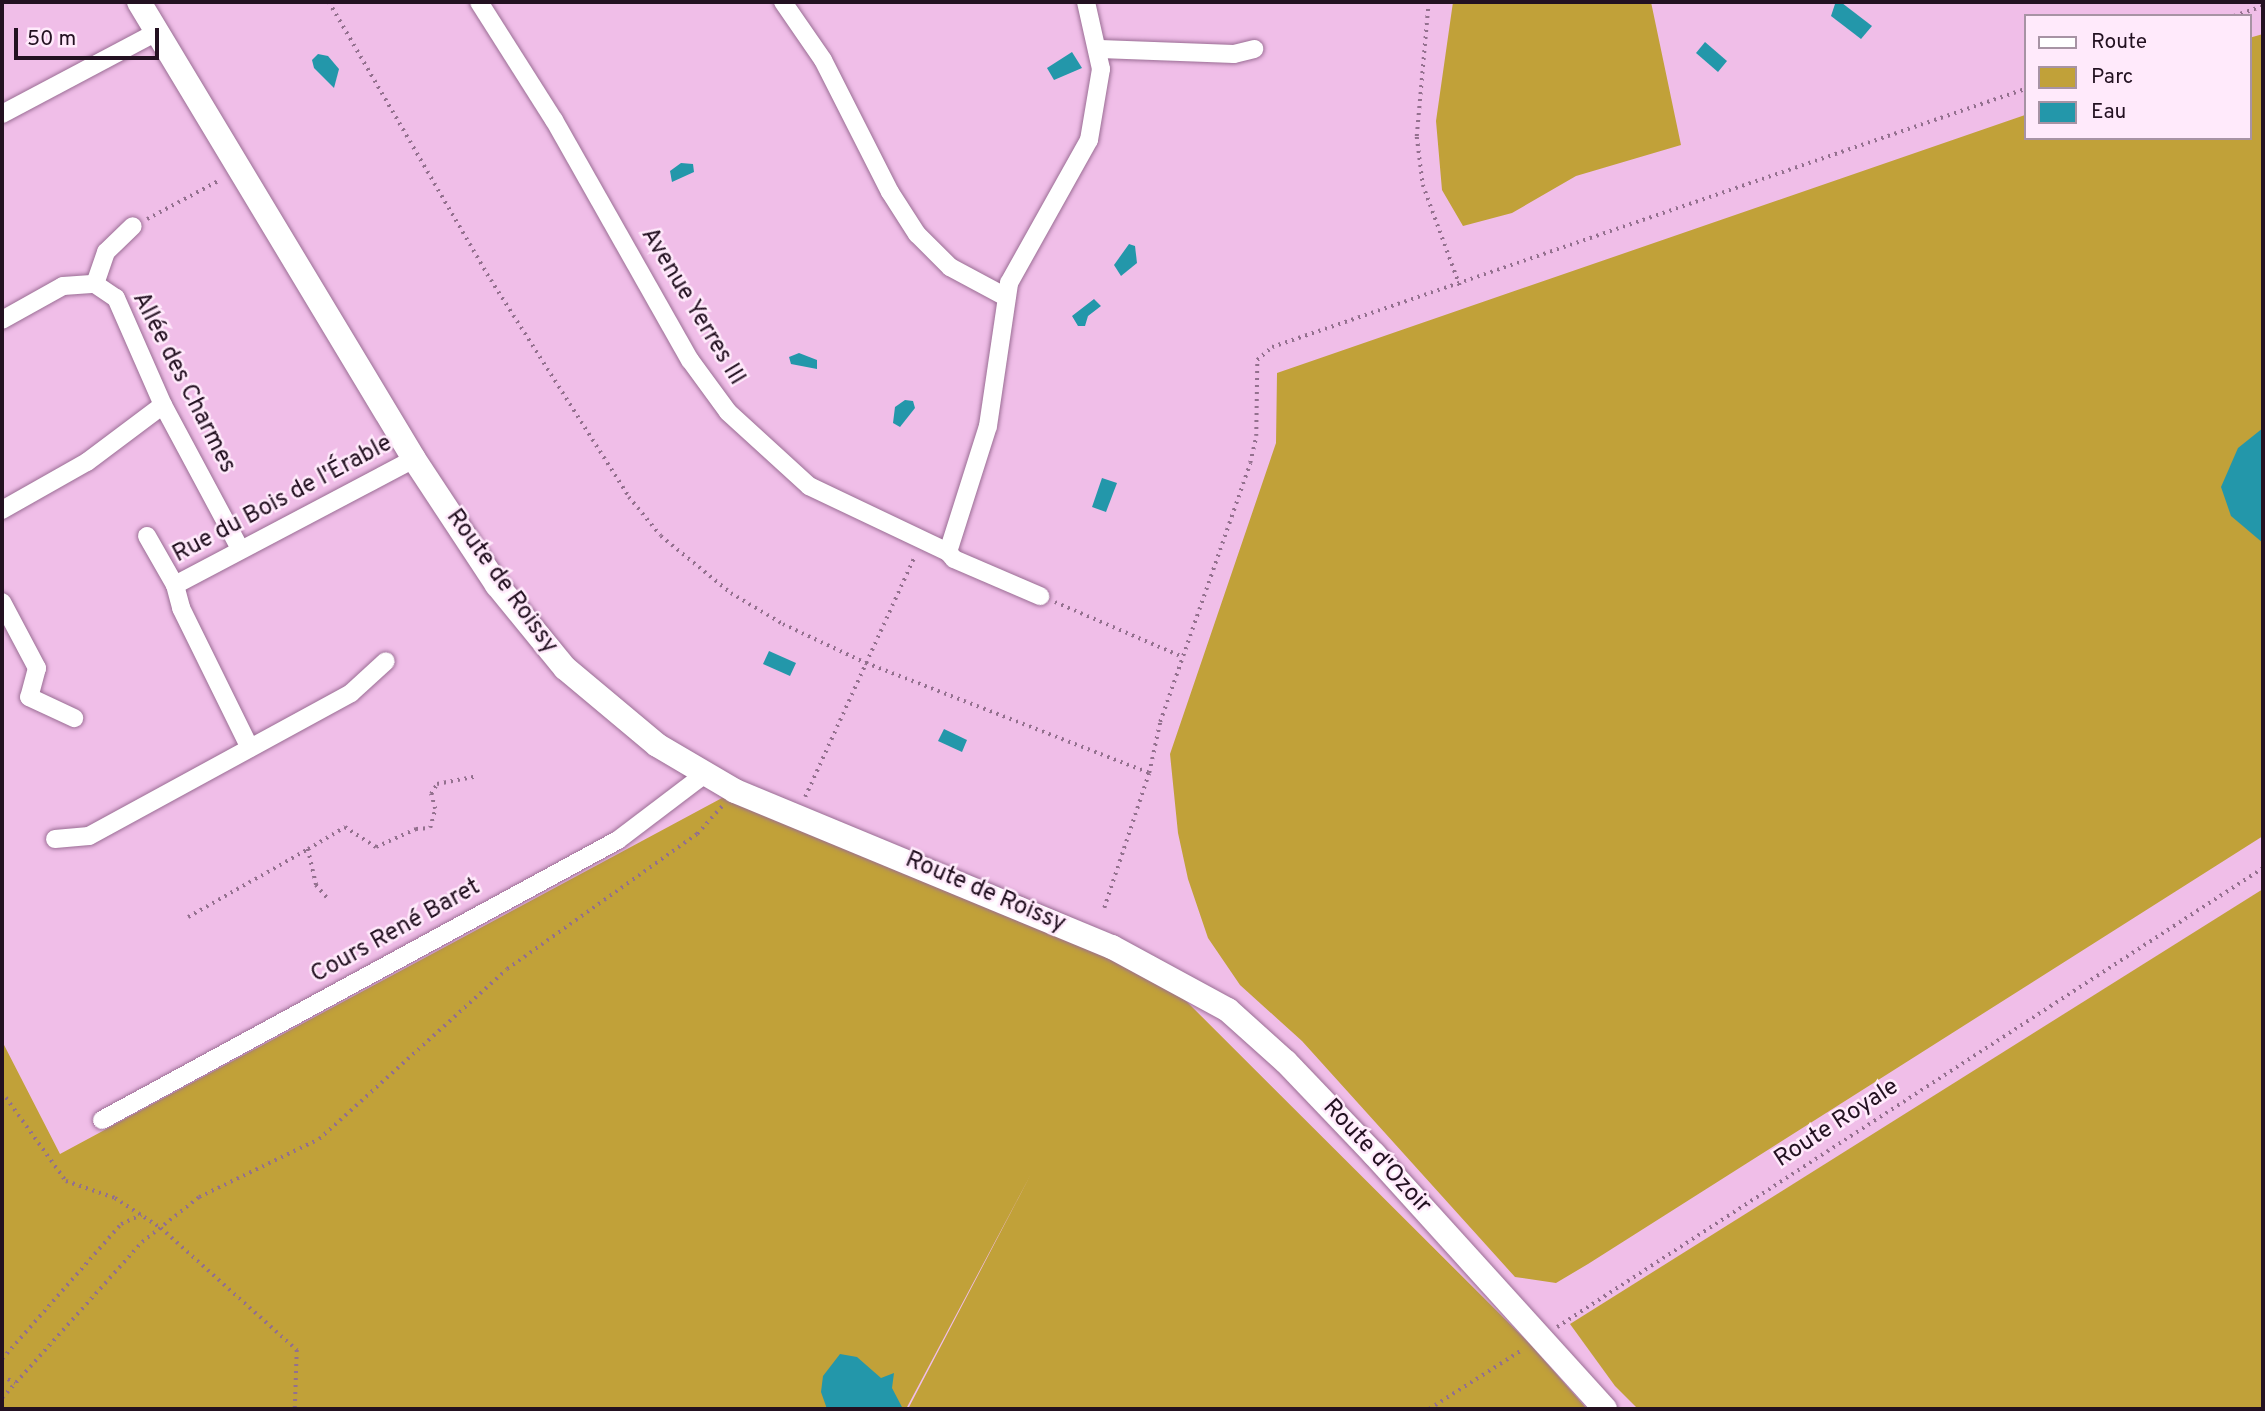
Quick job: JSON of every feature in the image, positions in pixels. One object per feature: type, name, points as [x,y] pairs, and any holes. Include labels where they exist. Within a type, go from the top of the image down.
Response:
[{"type":"main road","name":"Route de Roissy","points":[[139,2],[414,459],[497,585],[565,668],[613,713],[735,791],[1112,947]]},
{"type":"main road","name":"Route d'Ozoir","points":[[1112,947],[1228,1010],[1286,1062],[1605,1409]]},
{"type":"street","name":"Avenue Yerres III","points":[[479,2],[554,120],[690,360],[728,412],[808,486],[921,543],[948,551],[954,559],[1040,596]]},
{"type":"street","points":[[783,2],[823,60],[890,192],[917,234],[950,267],[1006,297]]},
{"type":"street","points":[[948,551],[988,426],[1006,297],[1089,140],[1096,106],[1100,49],[1086,2]]},
{"type":"street","points":[[2,114],[157,32]]},
{"type":"street","points":[[1100,49],[1234,54],[1254,49]]},
{"type":"street","name":"Allée des Charmes","points":[[95,284],[106,253],[132,226]]},
{"type":"street","name":"Allée des Charmes","points":[[2,320],[53,289],[95,284],[121,305],[163,405],[239,548]]},
{"type":"street","points":[[2,510],[88,462],[163,405]]},
{"type":"street","name":"Rue du Bois de l'Érable","points":[[175,585],[239,548],[414,459]]},
{"type":"street","name":"Rue du Bois de l'Érable","points":[[147,536],[175,585],[181,608],[250,748]]},
{"type":"street","points":[[2,602],[37,668],[29,697],[74,719]]},
{"type":"street","points":[[55,839],[89,836],[351,693],[386,661]]},
{"type":"street","name":"Cours René Baret","points":[[102,1120],[618,840],[705,774]]},
{"type":"path","points":[[329,2],[491,280],[637,507],[661,536],[731,593],[783,624],[866,663],[1149,772]]},
{"type":"path","points":[[1429,2],[1417,137],[1423,185],[1460,286]]},
{"type":"path","points":[[2240,14],[2263,6]]},
{"type":"path","points":[[1104,908],[1183,657],[1250,463],[1256,436],[1257,360],[1272,347],[1460,286],[2024,89]]},
{"type":"path","points":[[132,226],[239,170]]},
{"type":"path","points":[[797,815],[921,543]]},
{"type":"path","points":[[1040,596],[1183,657]]},
{"type":"path","points":[[188,917],[345,827],[376,847],[416,829],[430,828],[435,809],[431,794],[437,784],[474,777]]},
{"type":"path","points":[[2,1398],[142,1242],[200,1197],[318,1139],[507,969],[697,834],[735,791]]},
{"type":"path","points":[[308,849],[316,885],[329,900]]},
{"type":"path","name":"Route Royale","points":[[1429,1409],[2263,868]]},
{"type":"path","points":[[2,1092],[41,1153],[66,1181],[115,1198],[161,1228],[298,1350],[295,1409]]},
{"type":"path","points":[[2,1359],[121,1224],[141,1215]]},
{"type":"path","points":[[2,1376],[15,1383]]},
{"type":"green space","points":[[1453,2],[1651,2],[1681,145],[1576,176],[1512,213],[1463,226],[1442,190],[1436,121]]},
{"type":"green space","points":[[2263,34],[2263,836],[1556,1283],[1515,1277],[1302,1041],[1240,985],[1208,938],[1188,879],[1178,833],[1170,754],[1276,443],[1277,373],[2024,115],[2024,140],[2251,140],[2251,37]]},
{"type":"green space","points":[[735,791],[1150,965],[1530,1344],[1587,1409],[908,1409],[1031,1174],[906,1409],[2,1409],[2,1041],[60,1154]]},
{"type":"green space","points":[[2263,889],[2263,1409],[1638,1409],[1615,1386],[1570,1324]]},
{"type":"water","points":[[1842,3],[1872,26],[1861,39],[1831,16],[1835,4]]},
{"type":"water","points":[[1705,42],[1727,61],[1718,72],[1696,53]]},
{"type":"water","points":[[1072,52],[1082,68],[1054,80],[1047,68]]},
{"type":"water","points":[[318,54],[328,56],[339,69],[334,88],[314,68],[312,60]]},
{"type":"water","points":[[681,163],[693,164],[694,172],[672,182],[670,171]]},
{"type":"water","points":[[1129,244],[1135,246],[1137,263],[1121,276],[1114,265]]},
{"type":"water","points":[[1094,299],[1101,306],[1088,316],[1085,326],[1078,326],[1072,316]]},
{"type":"water","points":[[799,353],[817,360],[817,369],[791,364],[789,357]]},
{"type":"water","points":[[905,400],[913,401],[915,408],[900,427],[893,423],[895,407]]},
{"type":"water","points":[[2263,428],[2263,543],[2231,516],[2221,487],[2238,448]]},
{"type":"water","points":[[1102,478],[1117,483],[1106,512],[1092,507]]},
{"type":"water","points":[[769,651],[796,663],[790,676],[763,664]]},
{"type":"water","points":[[944,729],[967,740],[962,752],[938,741]]},
{"type":"water","points":[[840,1354],[857,1357],[881,1378],[894,1373],[892,1388],[903,1409],[827,1409],[821,1392],[823,1376]]}]
